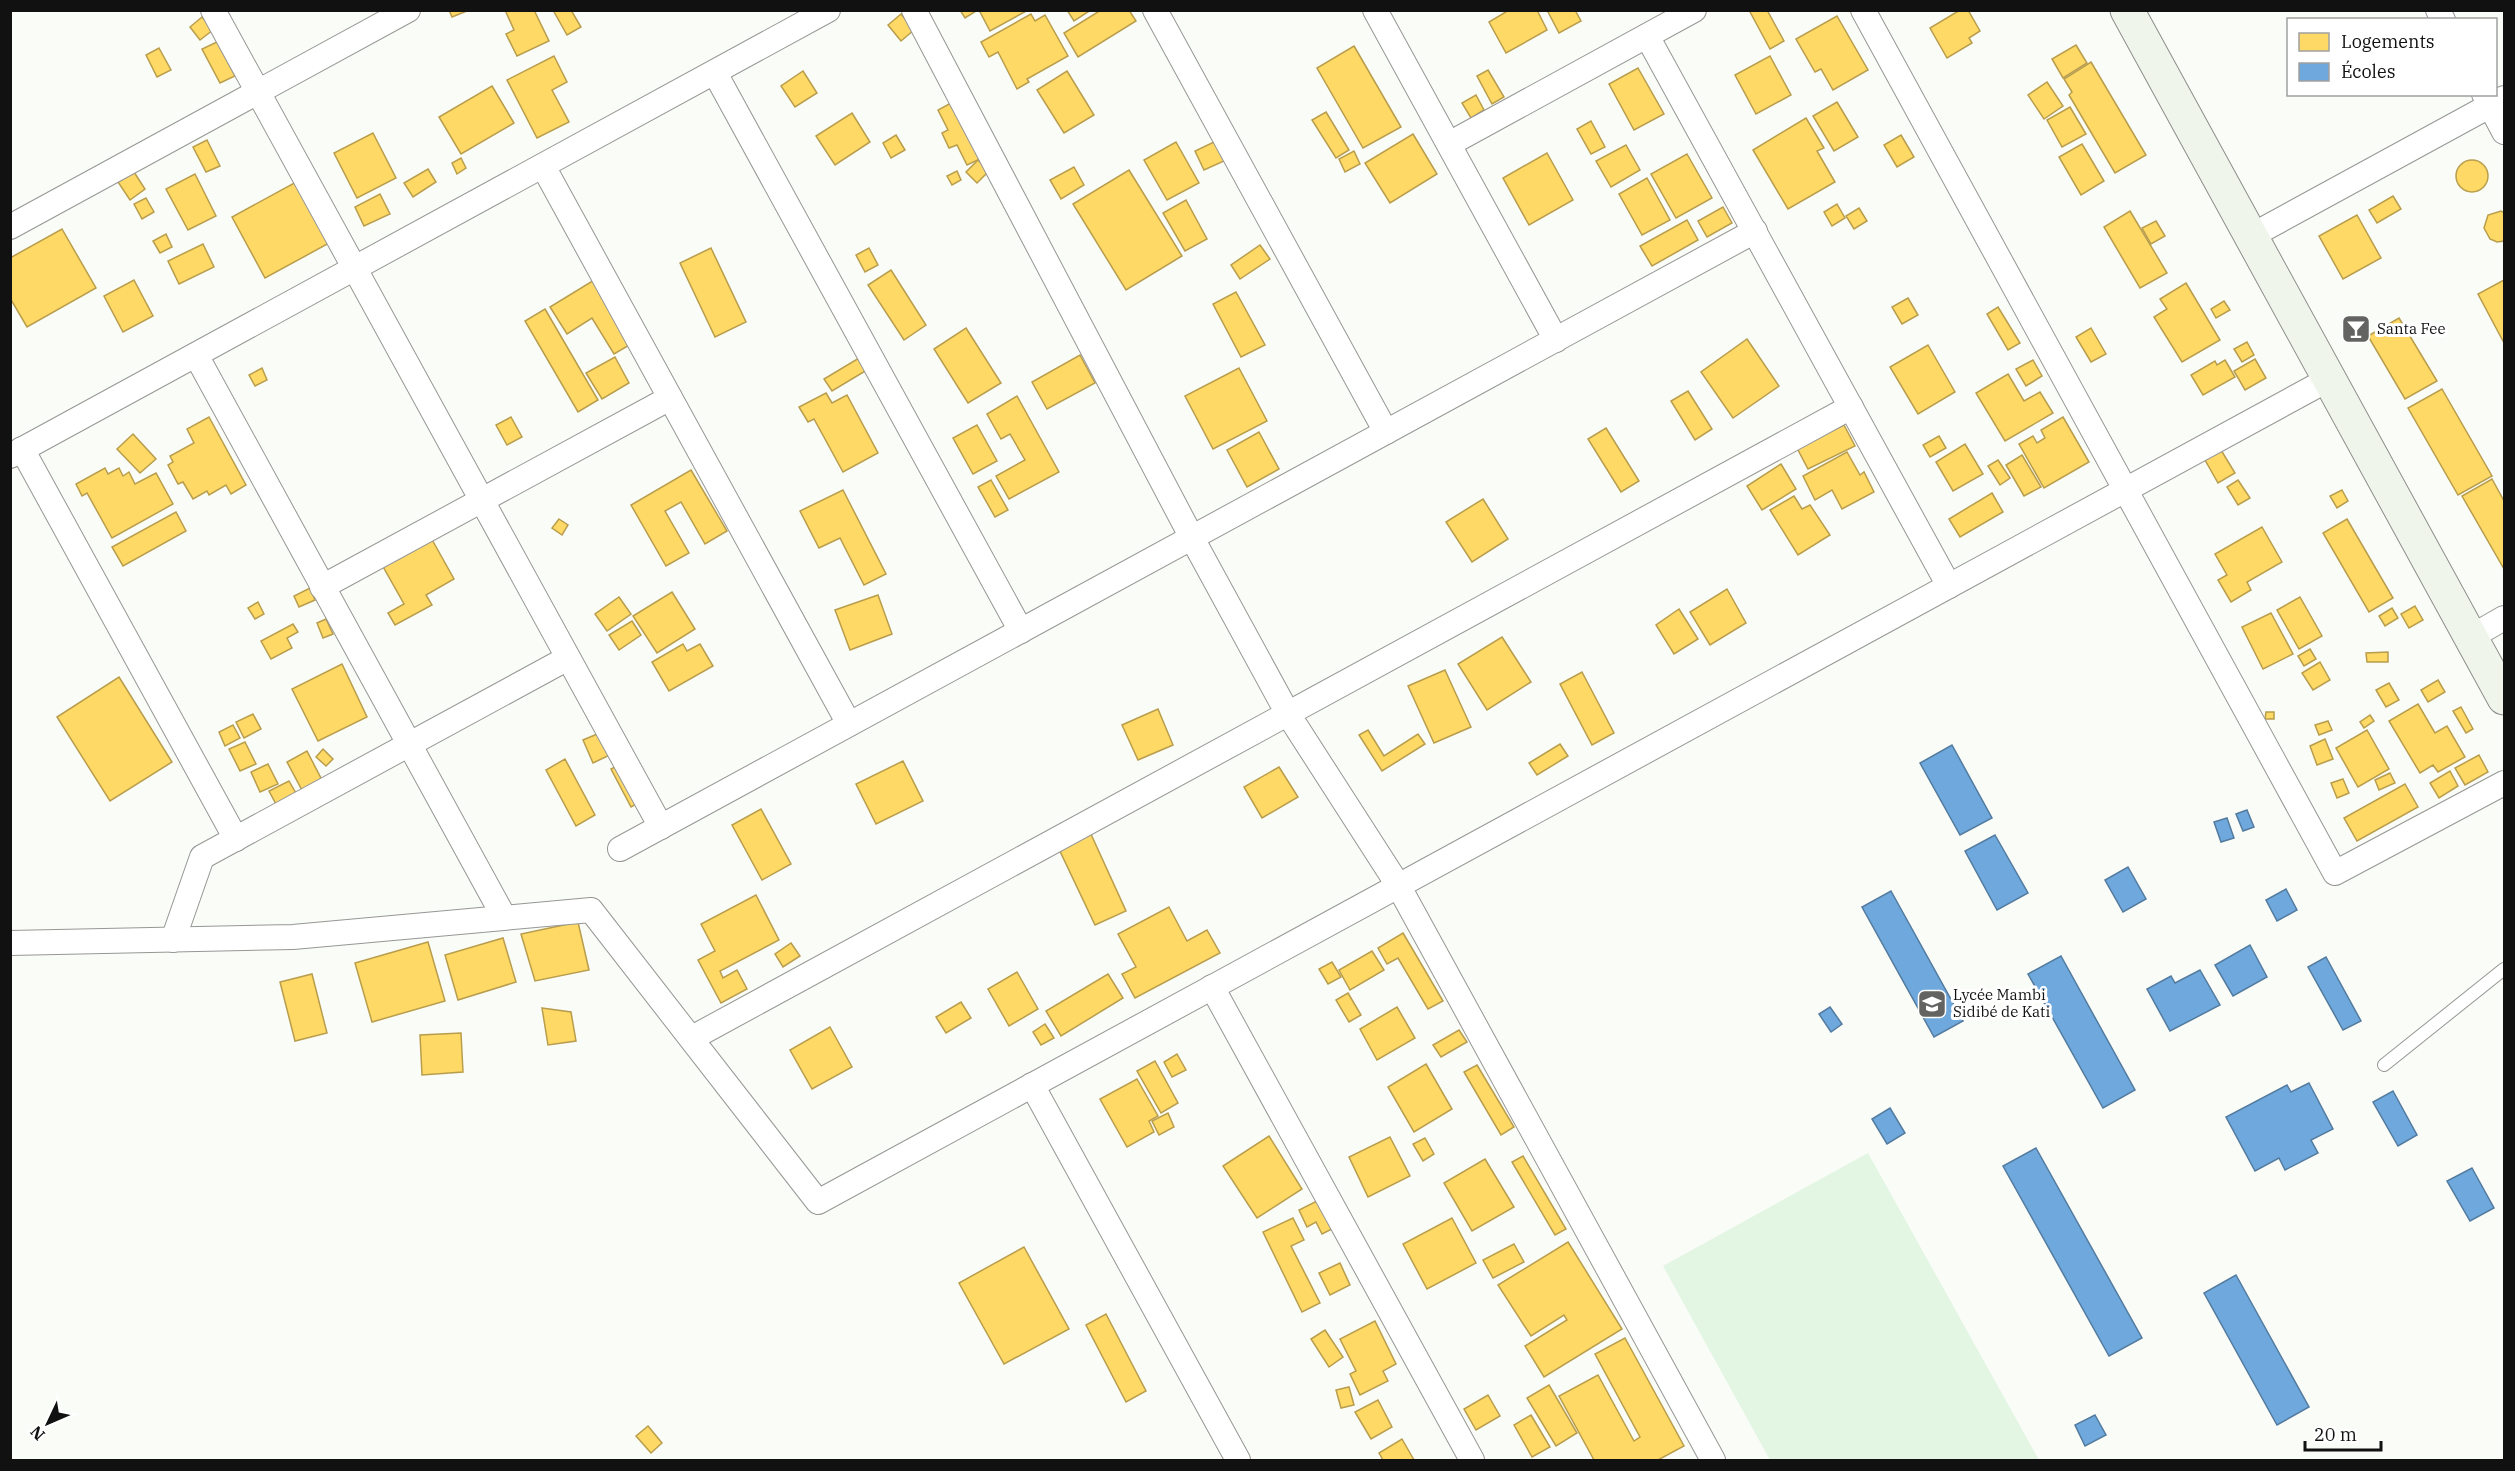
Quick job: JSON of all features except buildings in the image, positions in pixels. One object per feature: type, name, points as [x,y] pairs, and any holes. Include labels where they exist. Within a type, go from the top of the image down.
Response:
[{"type":"main road","points":[[2127,10],[2505,698]]},
{"type":"street","points":[[213,10],[661,827]]},
{"type":"street","points":[[10,227],[408,10]]},
{"type":"street","points":[[236,839],[16,453],[828,10]]},
{"type":"street","points":[[914,10],[1192,538],[1288,714],[1397,886],[1713,1461]]},
{"type":"street","points":[[1155,10],[1386,432]]},
{"type":"street","points":[[1376,10],[1556,340]]},
{"type":"street","points":[[1449,144],[1694,10]]},
{"type":"street","points":[[1863,10],[2335,873],[2505,783]]},
{"type":"street","points":[[1647,36],[1949,586]]},
{"type":"street","points":[[715,73],[1021,631]]},
{"type":"street","points":[[2251,236],[2493,99],[2505,132]]},
{"type":"street","points":[[543,166],[849,724]]},
{"type":"street","points":[[620,849],[1755,231]]},
{"type":"street","points":[[196,355],[504,917]]},
{"type":"street","points":[[10,944],[293,937],[591,910],[818,1202],[2329,379]]},
{"type":"street","points":[[322,587],[670,398]]},
{"type":"street","points":[[692,1038],[1851,407]]},
{"type":"street","points":[[2471,637],[2505,618]]},
{"type":"street","points":[[173,940],[202,857],[568,658]]},
{"type":"street","points":[[1212,987],[1472,1461]]},
{"type":"street","points":[[1032,1084],[1238,1461]]},
{"type":"lane","points":[[2384,1065],[2505,969]]},
{"type":"green space","points":[[1868,1153],[2039,1460],[1770,1460],[1663,1266]]},
{"type":"place","name":"Santa Fee","points":[[2356,329]]},
{"type":"place","name":"Lycée Mambi Sidibé de Kati","points":[[1932,1004]]}]
